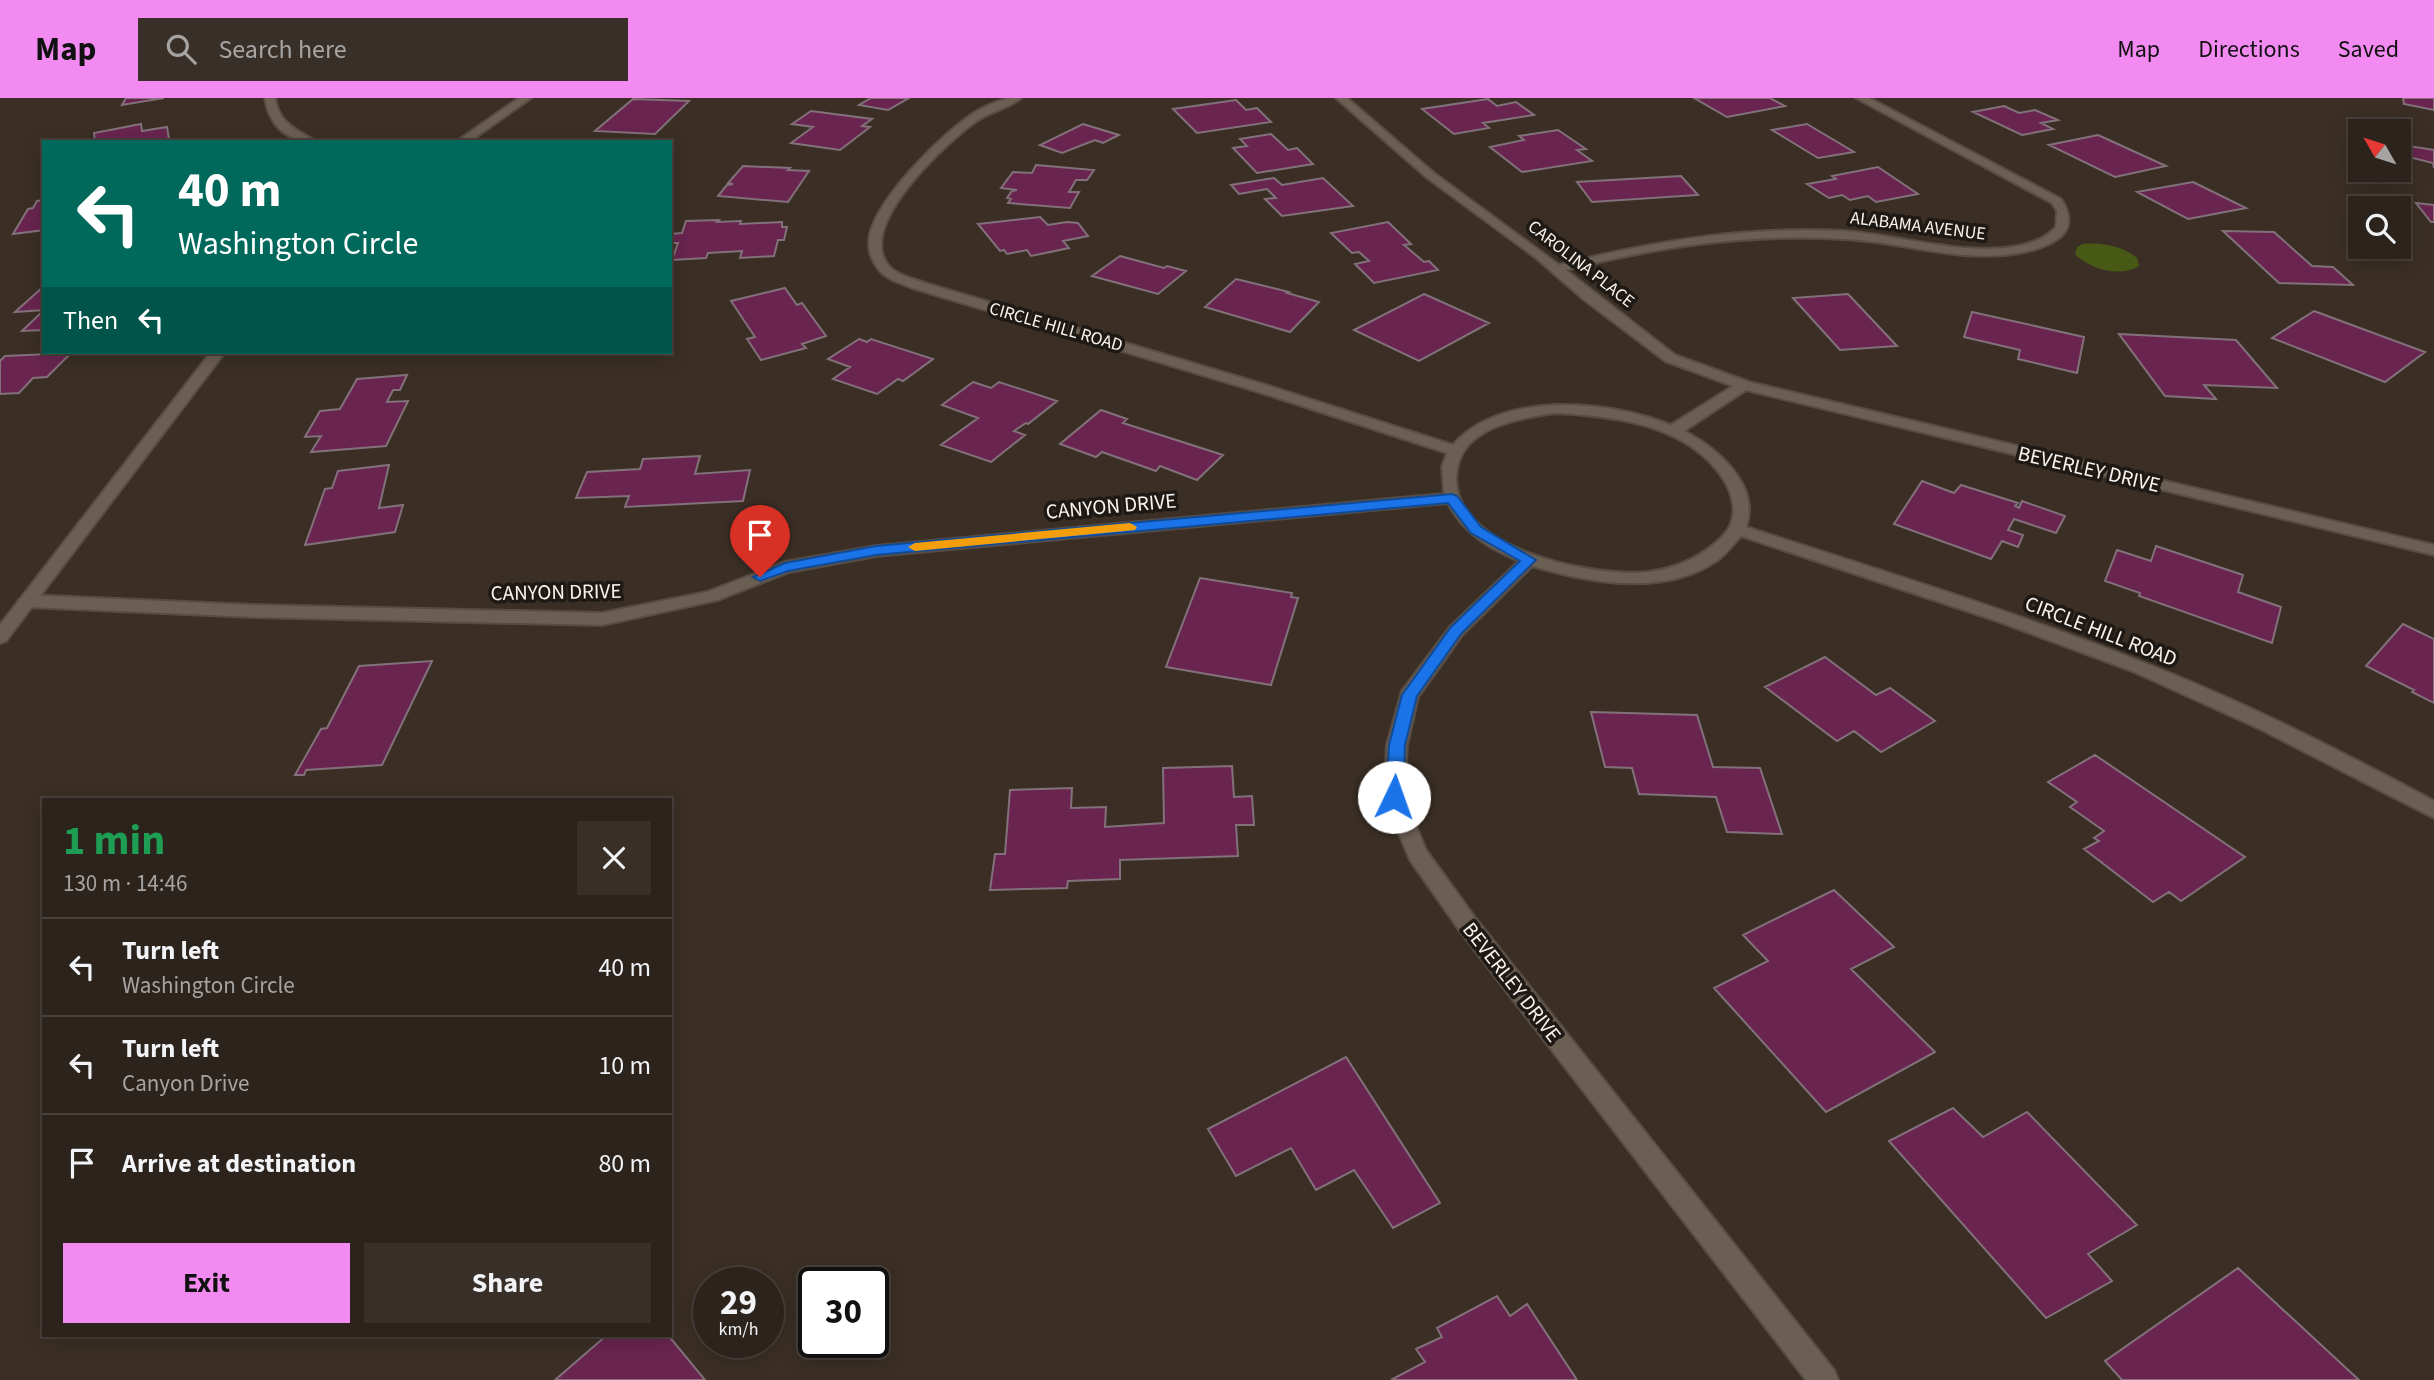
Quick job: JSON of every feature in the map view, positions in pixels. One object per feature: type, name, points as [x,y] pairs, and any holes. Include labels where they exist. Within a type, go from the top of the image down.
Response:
[{"type":"street","points":[[270,98],[273,117],[284,129],[308,140]]},
{"type":"street","points":[[464,140],[526,98]]},
{"type":"street","name":"CIRCLE HILL ROAD","points":[[1016,98],[980,113],[927,159],[904,186],[875,236],[877,255],[885,271],[929,289],[1264,388],[1457,451]]},
{"type":"street","name":"CAROLINA PLACE","points":[[1341,98],[1430,175],[1670,358],[1744,385]]},
{"type":"street","name":"ALABAMA AVENUE","points":[[1556,269],[1661,244],[1708,238],[1804,233],[1860,236],[1972,253],[1996,253],[2041,243],[2058,234],[2066,220],[2065,211],[2057,201],[1861,98]]},
{"type":"street","points":[[0,637],[216,354]]},
{"type":"street","points":[[1672,431],[1744,385]]},
{"type":"street","name":"BEVERLEY DRIVE","points":[[1744,385],[2434,550]]},
{"type":"street","points":[[1555,409],[1609,412],[1672,431],[1706,452],[1731,478],[1740,494],[1741,515],[1738,530],[1710,557],[1690,568],[1633,578],[1577,574],[1529,560],[1476,530],[1452,498],[1448,478],[1457,451],[1469,436],[1492,423],[1524,412],[1555,409]]},
{"type":"street","name":"CANYON DRIVE","points":[[27,601],[254,611],[602,619],[712,596],[785,567],[876,551],[1452,498]]},
{"type":"street","name":"CIRCLE HILL ROAD","points":[[1738,530],[2094,650],[2230,707],[2331,754],[2434,810]]},
{"type":"street","name":"BEVERLEY DRIVE","points":[[1529,560],[1456,631],[1409,695],[1397,745],[1394,797],[1417,854],[1468,925],[1824,1380]]},
{"type":"green space","points":[[2083,244],[2105,244],[2119,248],[2137,258],[2139,266],[2123,271],[2096,268],[2075,254],[2077,247]]},
{"type":"building","points":[[126,98],[164,98],[122,105]]},
{"type":"building","points":[[871,98],[909,98],[888,110],[859,105]]},
{"type":"building","points":[[1694,98],[1770,98],[1785,106],[1727,117]]},
{"type":"building","points":[[2403,98],[2434,98],[2434,110],[2404,104]]},
{"type":"building","points":[[633,99],[689,101],[655,134],[595,131]]},
{"type":"building","points":[[1488,99],[1497,106],[1516,102],[1534,115],[1483,123],[1489,128],[1454,134],[1422,109]]},
{"type":"building","points":[[1236,100],[1246,110],[1257,108],[1271,122],[1197,133],[1173,109]]},
{"type":"building","points":[[2004,106],[2019,113],[2035,110],[2058,120],[2041,123],[2053,129],[2022,135],[1973,112]]},
{"type":"building","points":[[811,111],[872,119],[862,126],[870,127],[840,150],[791,143],[813,127],[792,124]]},
{"type":"building","points":[[141,124],[142,131],[167,127],[169,139],[95,140],[94,133]]},
{"type":"building","points":[[1083,124],[1119,135],[1103,143],[1095,140],[1062,153],[1040,145]]},
{"type":"building","points":[[1807,124],[1854,152],[1818,158],[1772,130]]},
{"type":"building","points":[[1558,130],[1586,149],[1577,150],[1592,161],[1522,172],[1490,147],[1524,140],[1519,136]]},
{"type":"building","points":[[1271,134],[1288,150],[1297,148],[1313,164],[1257,173],[1233,148],[1247,146],[1240,139]]},
{"type":"building","points":[[2098,135],[2166,166],[2115,177],[2049,145]]},
{"type":"building","points":[[2412,146],[2434,150],[2434,168],[2433,163],[2412,158]]},
{"type":"building","points":[[1036,165],[1094,170],[1087,180],[1076,180],[1069,192],[1079,192],[1070,208],[1008,203],[1011,199],[1007,198],[1012,191],[1017,190],[1001,188],[1013,172],[1032,173]]},
{"type":"building","points":[[743,166],[809,171],[788,202],[718,196],[727,185],[733,184],[728,183]]},
{"type":"building","points":[[1878,167],[1918,194],[1876,202],[1868,196],[1850,200],[1842,195],[1829,198],[1807,184],[1836,179],[1832,176]]},
{"type":"building","points":[[1681,176],[1698,195],[1592,202],[1577,182]]},
{"type":"building","points":[[1274,178],[1282,185],[1323,178],[1353,206],[1282,216],[1265,199],[1276,198],[1267,189],[1239,194],[1231,185]]},
{"type":"building","points":[[2193,182],[2246,208],[2188,219],[2137,192]]},
{"type":"building","points":[[42,200],[42,230],[13,234],[28,209],[33,208],[37,201]]},
{"type":"building","points":[[2416,203],[2434,205],[2434,222],[2431,222]]},
{"type":"building","points":[[1040,217],[1048,225],[1078,223],[1088,236],[1063,241],[1069,248],[1031,256],[1027,250],[1007,254],[1004,250],[1000,251],[978,224]]},
{"type":"building","points":[[686,221],[741,221],[740,224],[782,222],[782,227],[787,227],[784,240],[778,240],[774,256],[740,258],[742,251],[708,253],[706,258],[672,260],[678,243],[672,243],[672,234],[682,233]]},
{"type":"building","points":[[1388,222],[1411,244],[1404,245],[1438,270],[1374,283],[1355,264],[1369,261],[1359,252],[1352,253],[1331,233]]},
{"type":"building","points":[[2223,231],[2274,232],[2312,266],[2333,267],[2353,285],[2279,283]]},
{"type":"building","points":[[1120,256],[1186,271],[1158,294],[1092,276]]},
{"type":"building","points":[[1236,279],[1319,302],[1290,332],[1205,307]]},
{"type":"building","points":[[42,288],[42,310],[15,312]]},
{"type":"building","points":[[785,288],[797,305],[802,303],[826,336],[802,344],[806,348],[761,360],[747,339],[755,337],[731,301]]},
{"type":"building","points":[[1424,294],[1489,323],[1419,361],[1354,330]]},
{"type":"building","points":[[1848,294],[1897,346],[1840,350],[1793,298]]},
{"type":"building","points":[[2314,311],[2425,352],[2385,382],[2272,338]]},
{"type":"building","points":[[42,312],[42,330],[22,331]]},
{"type":"building","points":[[1972,312],[2084,337],[2077,373],[2018,359],[2020,350],[1964,337]]},
{"type":"building","points":[[2119,334],[2236,340],[2277,388],[2204,385],[2216,399],[2165,396]]},
{"type":"building","points":[[859,339],[867,342],[871,339],[933,359],[903,381],[898,379],[877,394],[833,379],[850,367],[828,359]]},
{"type":"building","points":[[70,354],[47,377],[33,378],[19,393],[0,394],[0,361],[5,356]]},
{"type":"building","points":[[407,375],[400,390],[393,390],[387,402],[408,401],[386,446],[311,452],[321,436],[305,437],[320,411],[340,409],[357,379]]},
{"type":"building","points":[[973,382],[991,388],[999,382],[1057,401],[1028,424],[1014,431],[1025,435],[991,462],[941,445],[978,418],[942,405]]},
{"type":"building","points":[[1101,410],[1127,419],[1123,423],[1223,455],[1197,480],[1160,466],[1156,471],[1102,452],[1096,457],[1060,444]]},
{"type":"building","points":[[700,456],[695,474],[750,470],[743,501],[625,507],[629,496],[576,498],[587,472],[640,469],[643,459]]},
{"type":"building","points":[[389,465],[379,508],[403,505],[395,532],[305,545],[325,489],[332,488],[338,471]]},
{"type":"building","points":[[1922,481],[1954,493],[1961,485],[2018,503],[2015,506],[2019,508],[2022,501],[2065,516],[2056,533],[2014,519],[2008,530],[2023,535],[2018,547],[2002,541],[1991,559],[1894,524]]},
{"type":"building","points":[[2156,546],[2243,575],[2238,592],[2281,607],[2272,643],[2139,596],[2140,593],[2105,581],[2117,550],[2151,561]]},
{"type":"building","points":[[1200,578],[1292,593],[1291,597],[1298,598],[1271,685],[1166,667]]},
{"type":"building","points":[[2403,624],[2434,639],[2434,703],[2366,666]]},
{"type":"building","points":[[1825,657],[1876,695],[1890,688],[1935,721],[1881,752],[1854,731],[1837,741],[1765,687]]},
{"type":"building","points":[[432,661],[382,765],[306,770],[304,775],[295,775],[321,729],[327,728],[359,666]]},
{"type":"building","points":[[1591,712],[1697,715],[1713,767],[1760,768],[1782,834],[1727,832],[1716,797],[1639,794],[1632,768],[1605,767]]},
{"type":"building","points":[[2095,755],[2245,857],[2181,901],[2169,892],[2153,902],[2084,849],[2099,841],[2094,838],[2104,831],[2070,807],[2077,802],[2048,782]]},
{"type":"building","points":[[1232,766],[1234,797],[1252,796],[1254,825],[1236,825],[1238,856],[1120,860],[1120,879],[1068,881],[1067,888],[990,890],[995,854],[1005,854],[1010,790],[1072,788],[1071,808],[1106,807],[1105,827],[1164,823],[1163,768]]},
{"type":"building","points":[[1834,890],[1894,947],[1851,969],[1935,1052],[1826,1112],[1714,988],[1768,961],[1743,935]]},
{"type":"building","points":[[1346,1057],[1440,1203],[1393,1228],[1354,1170],[1316,1190],[1291,1148],[1236,1176],[1208,1129]]},
{"type":"building","points":[[1953,1108],[1983,1137],[2027,1112],[2137,1225],[2088,1254],[2112,1281],[2046,1318],[1889,1141]]},
{"type":"building","points":[[2238,1268],[2359,1380],[2122,1380],[2105,1361]]},
{"type":"building","points":[[1497,1296],[1510,1316],[1527,1304],[1577,1380],[1391,1380],[1425,1362],[1416,1349],[1442,1337],[1437,1328]]},
{"type":"building","points":[[605,1337],[670,1337],[705,1380],[555,1380]]},
{"type":"slow traffic","points":[[915,547],[1130,527]]},
{"type":"route","points":[[760,577],[785,567],[876,551],[1452,498],[1476,530],[1529,560],[1456,631],[1409,695],[1397,745],[1394,797]]}]
